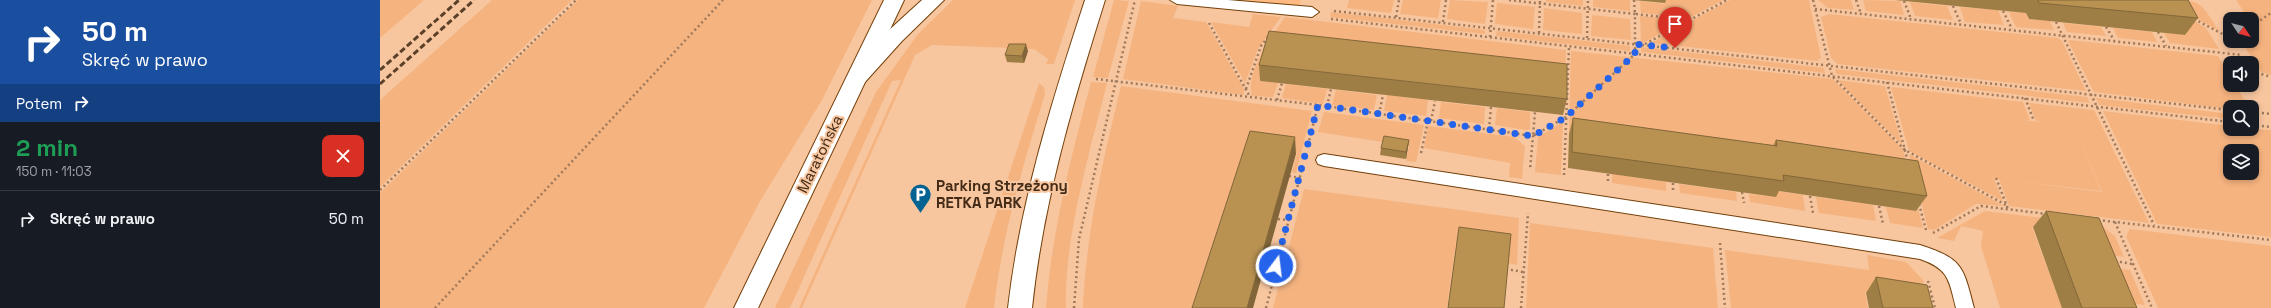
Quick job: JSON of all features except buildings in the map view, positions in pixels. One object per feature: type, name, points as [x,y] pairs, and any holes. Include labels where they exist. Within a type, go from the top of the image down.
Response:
[{"type":"street","name":"Maratońska","points":[[746,308],[894,0]]},
{"type":"street","points":[[857,78],[895,36],[934,0]]},
{"type":"street","points":[[1020,308],[1027,253],[1038,200],[1095,0]]},
{"type":"lane","points":[[1177,0],[1312,12]]},
{"type":"lane","points":[[1324,160],[1529,193],[1718,219],[1920,252],[1935,256],[1950,264],[1955,272],[1965,308]]},
{"type":"path","points":[[380,190],[576,0]]},
{"type":"path","points":[[435,308],[723,0]]},
{"type":"path","points":[[1074,308],[1079,239],[1135,0]]},
{"type":"path","points":[[1396,16],[1399,0]]},
{"type":"path","points":[[1443,22],[1446,0]]},
{"type":"path","points":[[1490,37],[1493,0]]},
{"type":"path","points":[[1509,0],[1690,20]]},
{"type":"path","points":[[1539,32],[1540,0]]},
{"type":"path","points":[[1587,38],[1588,0]]},
{"type":"path","points":[[1117,80],[1327,106],[1533,136],[1566,117],[1635,54],[1634,0]]},
{"type":"path","points":[[1645,44],[1727,0]]},
{"type":"path","points":[[1813,0],[1832,76],[1905,150],[2006,205]]},
{"type":"path","points":[[1856,0],[1861,14]]},
{"type":"path","points":[[1904,1],[1911,19]]},
{"type":"path","points":[[1197,2],[1251,97]]},
{"type":"path","points":[[1953,6],[1961,24]]},
{"type":"path","points":[[1815,9],[2242,55]]},
{"type":"path","points":[[1246,90],[1261,46],[1288,10]]},
{"type":"path","points":[[1328,10],[1396,16],[2223,109]]},
{"type":"path","points":[[2003,11],[2012,30]]},
{"type":"path","points":[[1312,12],[1326,18],[2223,121]]},
{"type":"path","points":[[2259,21],[2271,13]]},
{"type":"path","points":[[2188,15],[2223,34]]},
{"type":"path","points":[[2056,22],[2154,226]]},
{"type":"path","points":[[2106,27],[2114,41]]},
{"type":"path","points":[[2158,32],[2166,47]]},
{"type":"path","points":[[1564,180],[1569,47]]},
{"type":"path","points":[[2259,73],[2271,77]]},
{"type":"path","points":[[1887,82],[1909,165]]},
{"type":"path","points":[[1277,100],[1282,83]]},
{"type":"path","points":[[1327,106],[1331,89]]},
{"type":"path","points":[[1379,114],[1383,95]]},
{"type":"path","points":[[2025,98],[2034,121]]},
{"type":"path","points":[[1416,175],[1435,101]]},
{"type":"path","points":[[1307,149],[1318,105]]},
{"type":"path","points":[[1489,129],[1491,107]]},
{"type":"path","points":[[1521,308],[1535,112]]},
{"type":"path","points":[[2259,113],[2271,114]]},
{"type":"path","points":[[2259,125],[2271,127]]},
{"type":"path","points":[[1266,308],[1303,163]]},
{"type":"path","points":[[1289,176],[1300,178]]},
{"type":"path","points":[[1996,178],[2008,209]]},
{"type":"path","points":[[1673,183],[1674,196]]},
{"type":"path","points":[[1725,308],[1718,202],[1744,206],[1742,192]]},
{"type":"path","points":[[1805,214],[1813,216],[1810,196]]},
{"type":"path","points":[[1919,202],[1927,232]]},
{"type":"path","points":[[1876,225],[1884,226],[1879,206]]},
{"type":"path","points":[[1922,231],[1933,233],[1981,206],[2054,215]]},
{"type":"path","points":[[1278,219],[1289,220]]},
{"type":"path","points":[[2092,220],[2271,240]]},
{"type":"path","points":[[2115,222],[2152,308]]},
{"type":"path","points":[[2110,261],[2133,264]]},
{"type":"path","points":[[1265,264],[1276,266]]},
{"type":"path","points":[[1506,269],[1523,272]]},
{"type":"shaded area","points":[[380,0],[424,0],[380,38]]},
{"type":"shaded area","points":[[492,0],[572,0],[380,187],[380,100]]},
{"type":"shaded area","points":[[578,0],[872,0],[822,100],[759,203],[704,308],[380,308],[380,193]]},
{"type":"shaded area","points":[[953,0],[1075,0],[1054,64],[1046,64],[1048,59],[1034,49],[932,45],[915,55],[802,308],[799,308],[901,80],[892,81],[790,308],[775,308],[876,92],[918,34]]},
{"type":"shaded area","points":[[1114,0],[1129,1],[1108,78],[1093,77]]},
{"type":"shaded area","points":[[1240,0],[1301,0],[1299,7]]},
{"type":"shaded area","points":[[1349,0],[1394,0],[1391,13],[1347,8]]},
{"type":"shaded area","points":[[1403,0],[1441,0],[1438,18],[1400,14]]},
{"type":"shaded area","points":[[1450,0],[1488,2],[1485,24],[1447,19]]},
{"type":"shaded area","points":[[1546,0],[1583,0],[1583,6],[1546,2]]},
{"type":"shaded area","points":[[1593,0],[1630,0],[1630,11],[1593,7]]},
{"type":"shaded area","points":[[1665,0],[1723,0],[1689,18],[1641,13],[1640,1],[1665,4]]},
{"type":"shaded area","points":[[1730,0],[1809,0],[1821,58],[1817,61],[1651,43]]},
{"type":"shaded area","points":[[1818,0],[1851,0],[1854,10],[1828,8]]},
{"type":"shaded area","points":[[1863,0],[1900,1],[1904,15],[1866,11]]},
{"type":"shaded area","points":[[2163,0],[2185,0],[2198,4],[2207,13],[2219,31]]},
{"type":"shaded area","points":[[2236,0],[2271,0],[2271,75],[2261,72],[2259,69],[2259,56],[2251,56],[2246,48],[2259,48],[2259,12],[2244,12]]},
{"type":"shaded area","points":[[1141,1],[1178,6],[1173,18],[1206,22],[1244,89],[1244,95],[1123,79]]},
{"type":"shaded area","points":[[1910,2],[1947,6],[1953,20],[1915,16]]},
{"type":"shaded area","points":[[1497,3],[1535,7],[1533,29],[1495,24]]},
{"type":"shaded area","points":[[1960,7],[1998,10],[2004,25],[1965,22]]},
{"type":"shaded area","points":[[1544,8],[1582,13],[1582,34],[1543,30]]},
{"type":"shaded area","points":[[2172,8],[2206,28],[2219,49],[2170,43],[2164,33],[2186,35]]},
{"type":"shaded area","points":[[1331,12],[1485,30],[1485,34],[1330,17]]},
{"type":"shaded area","points":[[2009,12],[2026,13],[2028,19],[2050,21],[2054,30],[2016,27]]},
{"type":"shaded area","points":[[1253,14],[1281,17],[1258,49],[1245,83],[1211,22],[1249,27]]},
{"type":"shaded area","points":[[1829,14],[2058,38],[2062,41],[2086,91],[1837,64],[1831,58],[1821,17]]},
{"type":"shaded area","points":[[1592,15],[1630,19],[1631,40],[1591,36]]},
{"type":"shaded area","points":[[1640,16],[1685,20],[1645,42],[1641,42]]},
{"type":"shaded area","points":[[1285,17],[1566,50],[1565,80],[1269,47],[1259,81],[1278,83],[1273,97],[1252,96],[1252,77],[1256,66],[1267,44]]},
{"type":"shaded area","points":[[2063,23],[2101,27],[2106,36],[2067,32]]},
{"type":"shaded area","points":[[2113,28],[2152,32],[2157,42],[2118,38]]},
{"type":"shaded area","points":[[1497,31],[1630,46],[1630,51],[1496,36]]},
{"type":"shaded area","points":[[2068,41],[2218,56],[2223,64],[2223,92],[2239,92],[2245,100],[2223,100],[2223,108],[2094,92]]},
{"type":"shaded area","points":[[1641,47],[1824,68],[1825,73],[1641,52]]},
{"type":"shaded area","points":[[1571,51],[1833,79],[1903,149],[1923,228],[1890,223],[1886,207],[1917,211],[1908,176],[1768,162],[1569,133]]},
{"type":"shaded area","points":[[1835,69],[2087,97],[2090,103],[1836,74]]},
{"type":"shaded area","points":[[1837,80],[1885,86],[1902,145]]},
{"type":"shaded area","points":[[1091,82],[1107,83],[1079,195],[1069,253],[1066,281],[1066,308],[1046,308],[1053,250],[1063,194]]},
{"type":"shaded area","points":[[1039,83],[1044,87],[1045,94],[1014,200],[1002,254],[994,308],[965,308]]},
{"type":"shaded area","points":[[1286,84],[1327,89],[1323,104],[1282,98]]},
{"type":"shaded area","points":[[1121,86],[1312,111],[1296,173],[1292,172],[1297,153],[1250,147],[1199,308],[1083,308],[1088,252],[1096,196]]},
{"type":"shaded area","points":[[1891,87],[2023,102],[2030,120],[2024,120],[2048,123],[2036,121],[2029,103],[2094,110],[2149,223],[2009,206],[1999,179],[1987,178],[1994,179],[2003,201],[1909,151]],"holes":[[[2074,126],[2102,192],[2003,180],[2101,191]]]},
{"type":"shaded area","points":[[1336,90],[1377,95],[1374,110],[1332,105]]},
{"type":"shaded area","points":[[1387,95],[1428,100],[1426,116],[1384,111]]},
{"type":"shaded area","points":[[2096,98],[2223,113],[2223,118],[2099,105]]},
{"type":"shaded area","points":[[1441,102],[1485,107],[1484,124],[1439,118]]},
{"type":"shaded area","points":[[1497,108],[1530,112],[1530,129],[1526,130],[1495,125]]},
{"type":"shaded area","points":[[2103,111],[2223,125],[2223,136],[2259,136],[2259,130],[2271,130],[2271,237],[2157,224]]},
{"type":"shaded area","points":[[1324,112],[1424,125],[1416,162],[1406,161],[1409,146],[1318,132]]},
{"type":"shaded area","points":[[1563,122],[1561,175],[1535,172],[1538,137]]},
{"type":"shaded area","points":[[1428,126],[1514,137],[1525,146],[1522,179],[1509,177],[1510,163],[1424,148]]},
{"type":"shaded area","points":[[1909,154],[2004,206],[1976,204],[1934,230],[1928,229]]},
{"type":"shaded area","points":[[1612,174],[1666,182],[1666,191],[1612,183]]},
{"type":"shaded area","points":[[1679,184],[1736,192],[1737,201],[1680,193]]},
{"type":"shaded area","points":[[1304,189],[1519,218],[1517,265],[1507,263],[1508,249],[1456,242],[1447,308],[1273,308]]},
{"type":"shaded area","points":[[1776,191],[1803,195],[1805,211],[1750,202],[1749,194],[1776,197]]},
{"type":"shaded area","points":[[1816,197],[1873,205],[1876,221],[1819,213]]},
{"type":"shaded area","points":[[1985,211],[2100,225],[2115,236],[2124,257],[2094,253],[2086,233],[2032,227],[2062,308],[2000,308],[1981,246],[1983,231],[1961,226],[1954,241],[1937,238]]},
{"type":"shaded area","points":[[1530,223],[1713,248],[1718,308],[1526,308]]},
{"type":"shaded area","points":[[2130,229],[2271,246],[2271,308],[2158,308],[2126,236]]},
{"type":"shaded area","points":[[1725,250],[1869,270],[1867,255],[1906,262],[1923,280],[1929,308],[1916,300],[1865,292],[1868,308],[1731,308]]},
{"type":"shaded area","points":[[2099,267],[2130,270],[2145,305],[2113,301]]},
{"type":"railway","points":[[380,70],[459,0]]},
{"type":"railway","points":[[380,84],[474,0]]},
{"type":"place","name":"Parking Strzeżony RETKA PARK","points":[[920,214]]},
{"type":"route","points":[[1276,266],[1318,105],[1533,136],[1566,117],[1635,54],[1635,44],[1675,48]]}]
